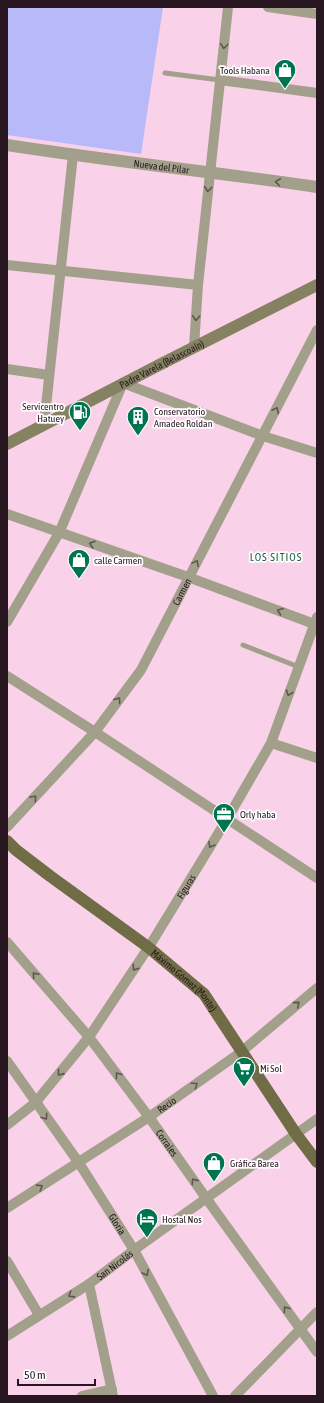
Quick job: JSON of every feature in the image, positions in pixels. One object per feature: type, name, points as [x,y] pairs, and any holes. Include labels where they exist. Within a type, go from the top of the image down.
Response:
[{"type":"main road","name":"Padre Varela (Belascoaín)","points":[[7,444],[123,383],[317,285]]},
{"type":"main road","name":"Máximo Gómez (Monte)","points":[[7,841],[16,850],[50,876],[148,947],[204,994],[296,1134],[317,1162]]},
{"type":"street","points":[[194,347],[198,285],[228,7]]},
{"type":"street","points":[[268,7],[317,14]]},
{"type":"street","points":[[220,80],[317,93]]},
{"type":"street","name":"Nueva del Pilar","points":[[7,145],[317,187]]},
{"type":"street","points":[[44,425],[73,155]]},
{"type":"street","points":[[7,265],[198,285]]},
{"type":"street","name":"Carmen","points":[[7,827],[95,732],[140,670],[317,330]]},
{"type":"street","points":[[7,369],[49,375]]},
{"type":"street","points":[[7,622],[59,533],[123,383],[263,436],[317,453]]},
{"type":"street","points":[[7,514],[316,622]]},
{"type":"street","name":"Figuras","points":[[7,1125],[35,1103],[89,1037],[148,947],[227,819],[271,743],[316,622]]},
{"type":"street","points":[[7,676],[317,878]]},
{"type":"street","points":[[271,743],[317,758]]},
{"type":"street","name":"Corrales","points":[[7,942],[89,1037],[149,1117],[317,1352]]},
{"type":"street","name":"Recio","points":[[7,1208],[149,1117],[241,1052],[317,988]]},
{"type":"street","name":"Gloria","points":[[7,1062],[79,1163],[134,1250],[213,1396]]},
{"type":"street","name":"San Nicolás","points":[[7,1336],[89,1284],[317,1118]]},
{"type":"street","points":[[7,1261],[39,1315]]},
{"type":"street","points":[[82,1396],[112,1392],[89,1284]]},
{"type":"street","points":[[235,1396],[317,1312]]},
{"type":"lane","points":[[164,73],[220,80]]},
{"type":"lane","points":[[243,645],[299,667]]},
{"type":"shaded area","points":[[7,7],[163,7],[141,154],[7,135]]},
{"type":"place","name":"Tools Habana","points":[[285,90]]},
{"type":"place","name":"Servicentro Hatuey","points":[[80,432]]},
{"type":"place","name":"Conservatorio Amadeo Roldan","points":[[138,436]]},
{"type":"place","name":"calle Carmen","points":[[79,580]]},
{"type":"place","name":"Orly haba","points":[[224,834]]},
{"type":"place","name":"Mi Sol","points":[[244,1088]]},
{"type":"place","name":"Gráfica Barea","points":[[214,1182]]},
{"type":"place","name":"Hostal Nos","points":[[147,1238]]},
{"type":"district","name":"LOS SITIOS","points":[[276,557]]}]
